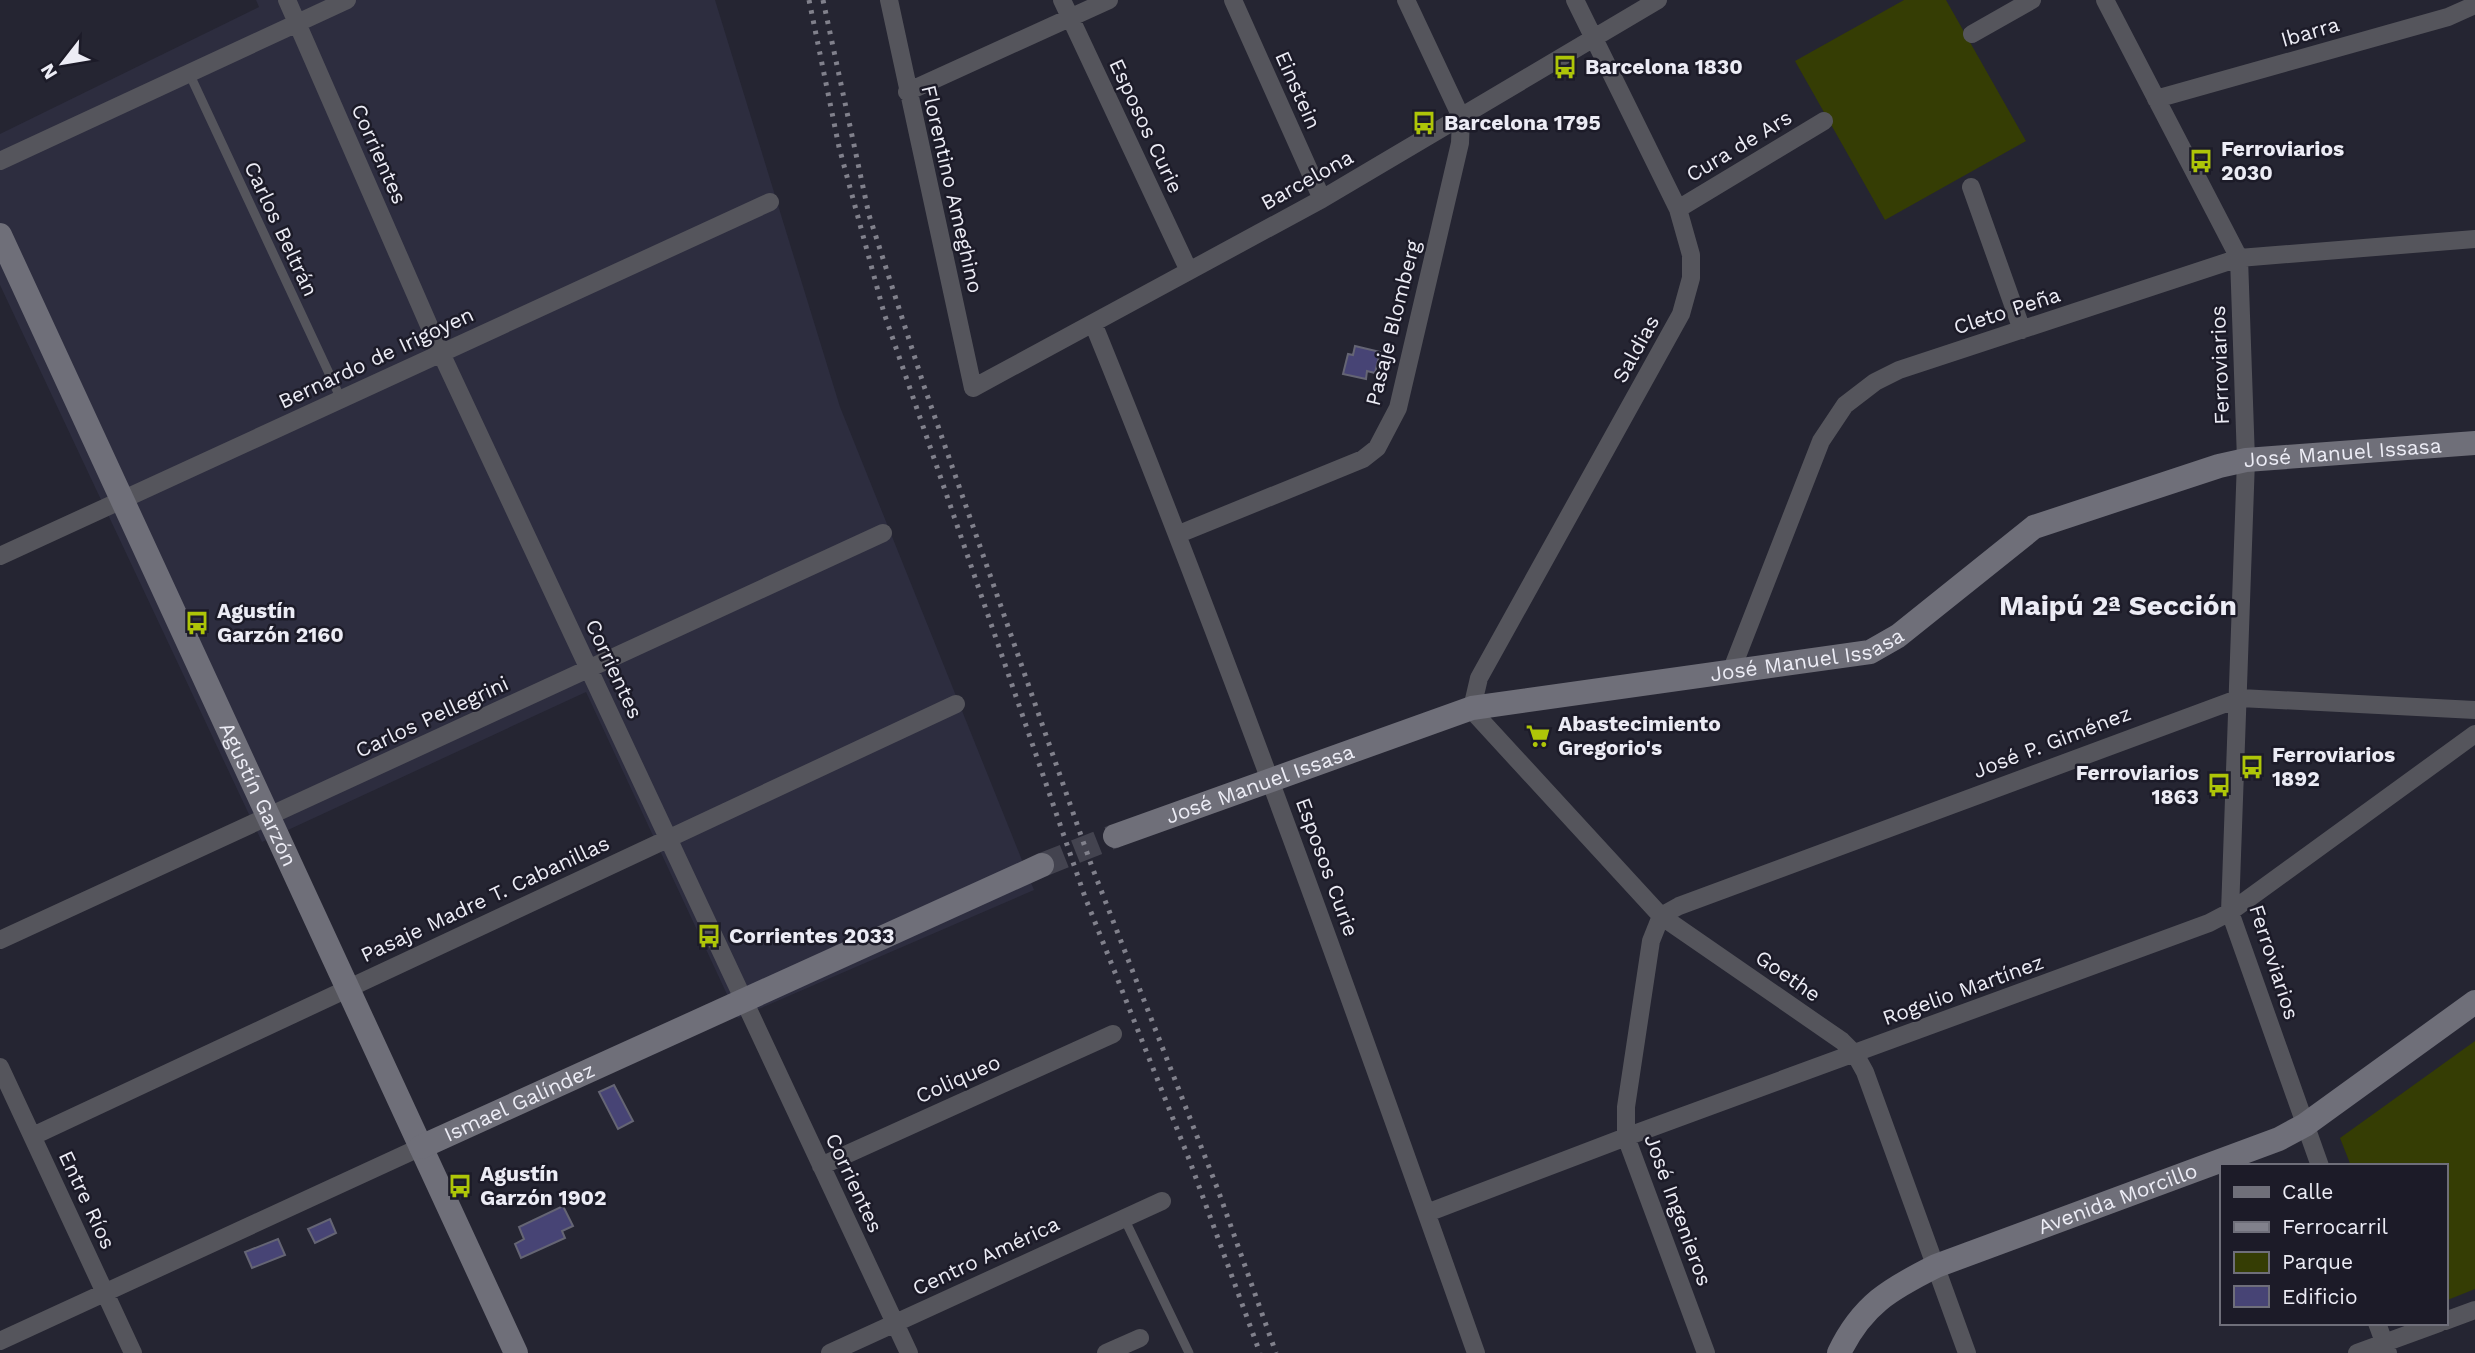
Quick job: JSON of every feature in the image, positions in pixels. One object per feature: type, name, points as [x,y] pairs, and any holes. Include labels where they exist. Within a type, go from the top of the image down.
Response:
[{"type":"main road","name":"Agustín Garzón","points":[[0,235],[516,1353]]},
{"type":"main road","name":"José Manuel Issasa","points":[[1115,836],[1472,708],[1732,669],[1870,652],[1898,636],[2034,527],[2168,482],[2246,460],[2475,443]]},
{"type":"main road","name":"Ismael Galíndez","points":[[421,1147],[1042,865]]},
{"type":"main road","name":"Avenida Morcillo","points":[[1839,1353],[1857,1322],[1873,1302],[1936,1266],[2279,1139],[2305,1125],[2475,1002]]},
{"type":"street","name":"Corrientes","points":[[287,0],[441,354],[909,1353]]},
{"type":"street","points":[[0,161],[347,0]]},
{"type":"street","name":"Florentino Ameghino","points":[[889,0],[973,388]]},
{"type":"street","name":"Esposos Curie","points":[[1062,0],[1189,271]]},
{"type":"street","points":[[907,93],[1109,0]]},
{"type":"street","name":"Einstein","points":[[1233,0],[1322,199]]},
{"type":"street","points":[[1406,0],[1461,117]]},
{"type":"street","name":"Saldias","points":[[1472,708],[1479,678],[1681,314],[1691,278],[1691,255],[1678,209],[1575,0]]},
{"type":"street","name":"Barcelona","points":[[973,388],[1322,199],[1658,0]]},
{"type":"street","points":[[1972,34],[2032,0]]},
{"type":"street","name":"Ferroviarios","points":[[2105,0],[2239,258],[2246,460],[2231,912],[2319,1164]]},
{"type":"street","name":"Ibarra","points":[[2156,99],[2448,16],[2475,5]]},
{"type":"street","name":"Pasaje Blomberg","points":[[1179,534],[1346,467],[1377,448],[1398,408],[1460,143],[1461,117]]},
{"type":"street","name":"Cura de Ars","points":[[1678,209],[1824,121]]},
{"type":"street","points":[[1972,187],[2022,330]]},
{"type":"street","name":"Bernardo de Irigoyen","points":[[0,556],[770,202]]},
{"type":"street","name":"Cleto Peña","points":[[1732,669],[1821,441],[1845,405],[1875,382],[1899,370],[2239,258],[2475,239]]},
{"type":"street","name":"Esposos Curie","points":[[1093,323],[1179,534],[1271,779],[1476,1353]]},
{"type":"street","name":"Carlos Pellegrini","points":[[0,940],[883,533]]},
{"type":"street","name":"José P. Giménez","points":[[1661,916],[1717,892],[2240,698],[2475,710]]},
{"type":"street","name":"Pasaje Madre T. Cabanillas","points":[[33,1136],[956,704]]},
{"type":"street","name":"Goethe","points":[[1472,708],[1661,916],[1842,1041],[1855,1054],[1865,1072],[1967,1353]]},
{"type":"street","name":"Rogelio Martínez","points":[[1427,1213],[2231,912],[2475,734]]},
{"type":"street","name":"José Ingenieros","points":[[1661,916],[1651,941],[1626,1107],[1626,1137],[1706,1353]]},
{"type":"street","name":"Coliqueo","points":[[821,1166],[1113,1034]]},
{"type":"street","name":"Entre Ríos","points":[[0,1067],[133,1353]]},
{"type":"street","name":"Ismael Galíndez","points":[[0,1341],[421,1147]]},
{"type":"street","name":"Centro América","points":[[830,1353],[1161,1201]]},
{"type":"street","points":[[2447,1320],[2475,1310]]},
{"type":"street","points":[[2379,1325],[2386,1348]]},
{"type":"street","points":[[2357,1353],[2386,1348],[2435,1325]]},
{"type":"street","points":[[1106,1353],[1140,1338]]},
{"type":"lane","name":"Carlos Beltrán","points":[[189,73],[341,399]]},
{"type":"lane","points":[[1124,1218],[1189,1353]]},
{"type":"shaded area","points":[[256,0],[715,0],[840,407],[1034,890],[738,1018],[586,692],[262,842],[0,285],[0,134],[259,7]]},
{"type":"green space","points":[[1904,0],[1946,0],[2026,141],[1885,220],[1795,61]]},
{"type":"green space","points":[[2475,1041],[2475,1289],[2447,1300],[2447,1164],[2350,1164],[2340,1138]]},
{"type":"building","points":[[1355,346],[1380,352],[1375,373],[1367,371],[1366,379],[1343,374],[1348,354],[1353,355]]},
{"type":"building","points":[[614,1085],[633,1121],[618,1129],[599,1092]]},
{"type":"building","points":[[563,1206],[573,1226],[562,1231],[565,1238],[521,1258],[515,1244],[524,1239],[519,1227]]},
{"type":"building","points":[[330,1219],[336,1233],[315,1243],[308,1229]]},
{"type":"building","points":[[278,1239],[285,1255],[252,1268],[245,1252]]},
{"type":"tunnel","points":[[1042,865],[1115,836]]},
{"type":"railway","points":[[809,0],[839,147],[884,313],[1085,897],[1189,1159],[1260,1353]]},
{"type":"railway","points":[[823,0],[869,215],[924,386],[1092,867],[1218,1190],[1276,1353]]},
{"type":"place","name":"Barcelona 1830","points":[[1565,67]]},
{"type":"place","name":"Barcelona 1795","points":[[1424,123]]},
{"type":"place","name":"Ferroviarios 2030","points":[[2201,161]]},
{"type":"place","name":"Agustín Garzón 2160","points":[[197,623]]},
{"type":"place","name":"Abastecimiento Gregorio's","points":[[1538,736]]},
{"type":"place","name":"Ferroviarios 1892","points":[[2252,767]]},
{"type":"place","name":"Ferroviarios 1863","points":[[2219,785]]},
{"type":"place","name":"Corrientes 2033","points":[[709,936]]},
{"type":"place","name":"Agustín Garzón 1902","points":[[460,1186]]},
{"type":"district","name":"Maipú 2ª Sección","points":[[2118,605]]}]
